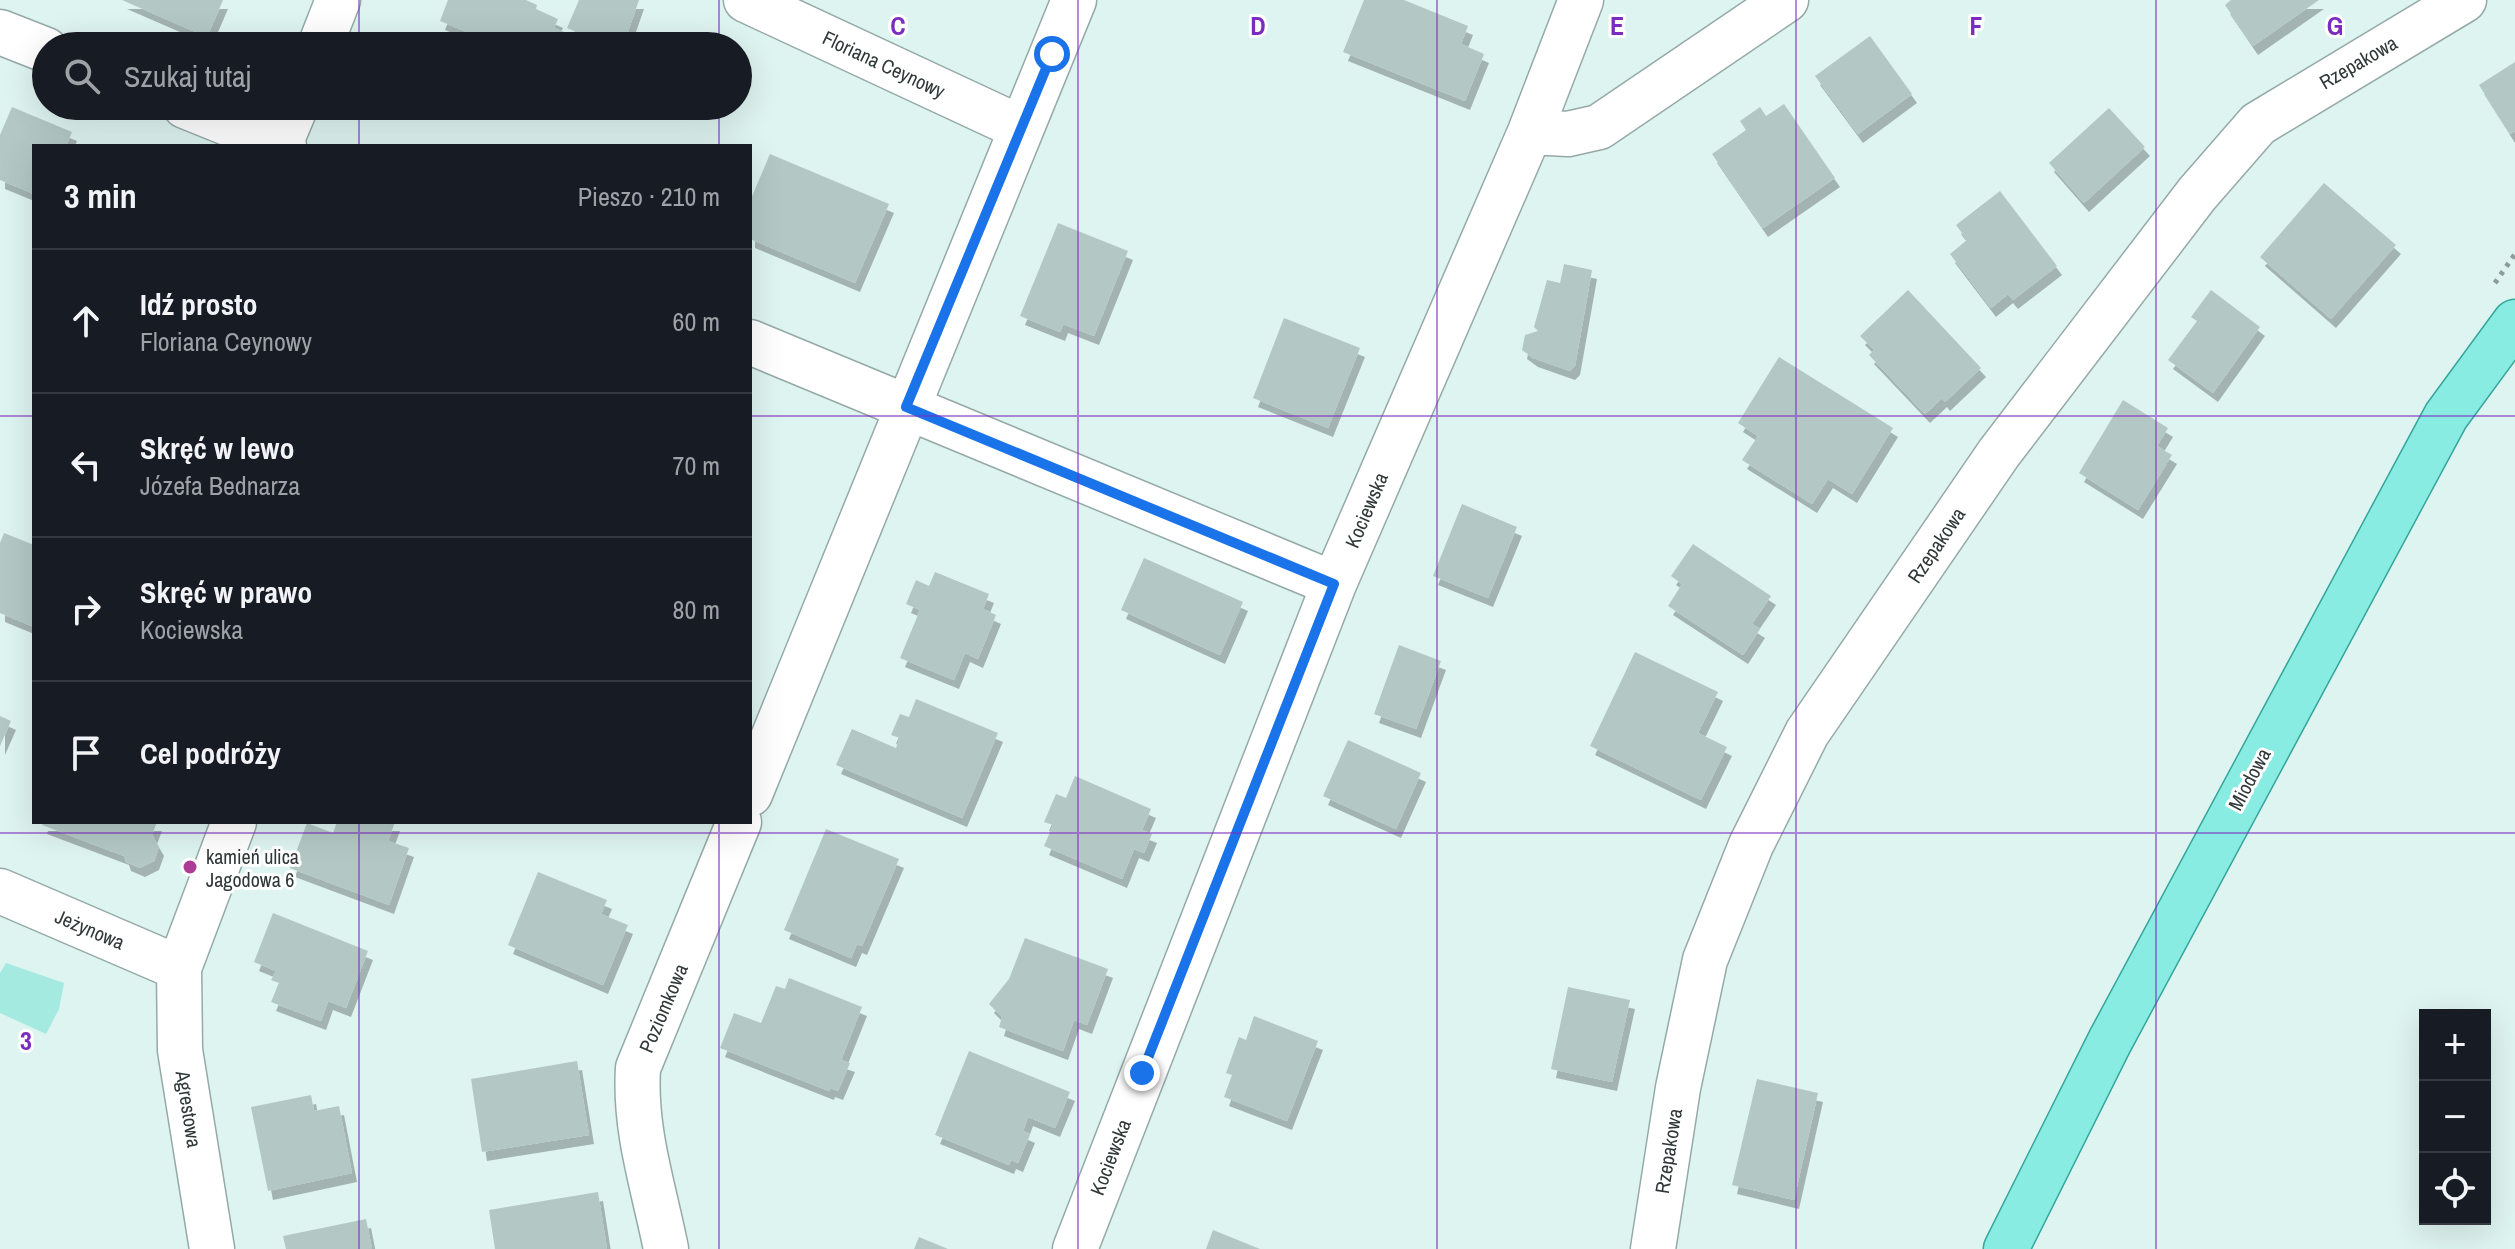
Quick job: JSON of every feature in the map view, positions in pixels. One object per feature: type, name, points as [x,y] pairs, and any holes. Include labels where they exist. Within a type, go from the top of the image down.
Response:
[{"type":"main road","name":"Miodowa","points":[[2006,1249],[2110,1041],[2446,416],[2515,322]]},
{"type":"street","points":[[325,32],[338,0]]},
{"type":"street","name":"Floriana Ceynowy","points":[[746,0],[1021,128]]},
{"type":"street","points":[[752,789],[1074,0]]},
{"type":"street","name":"Kociewska","points":[[1075,1249],[1334,584],[1530,132],[1581,0]]},
{"type":"street","points":[[1530,132],[1568,134],[1599,127],[1786,0]]},
{"type":"street","name":"Rzepakowa","points":[[1653,1249],[1678,1088],[1705,960],[1751,845],[1807,733],[1999,453],[2197,194],[2258,124],[2464,0]]},
{"type":"street","points":[[0,32],[32,45]]},
{"type":"street","points":[[240,120],[287,132]]},
{"type":"street","points":[[752,343],[1334,584]]},
{"type":"street","points":[[179,968],[233,824]]},
{"type":"street","name":"Poziomkowa","points":[[666,1249],[640,1134],[636,1104],[638,1068],[738,824]]},
{"type":"street","name":"Jeżynowa","points":[[0,891],[179,968]]},
{"type":"street","name":"Agrestowa","points":[[179,968],[180,1050],[212,1249]]},
{"type":"shaded area","points":[[6,963],[64,983],[59,1009],[46,1034],[0,1013],[0,973]]},
{"type":"building","points":[[122,0],[223,0],[209,32],[196,32]]},
{"type":"building","points":[[448,0],[526,0],[537,5],[536,9],[558,19],[554,28],[564,32],[467,32],[440,21]]},
{"type":"building","points":[[579,0],[639,0],[628,32],[577,32],[567,28]]},
{"type":"building","points":[[1364,0],[1404,0],[1468,26],[1461,44],[1484,54],[1465,101],[1343,52]]},
{"type":"building","points":[[2231,0],[2319,0],[2253,46],[2225,5]]},
{"type":"building","points":[[1870,36],[1912,94],[1858,134],[1815,76]]},
{"type":"building","points":[[2515,62],[2515,131],[2510,134],[2479,85]]},
{"type":"building","points":[[1784,104],[1835,178],[1763,228],[1712,154],[1746,130],[1740,121],[1760,107],[1766,116]]},
{"type":"building","points":[[12,107],[32,115],[32,120],[43,120],[72,132],[67,144],[32,144],[32,193],[0,180],[0,135]]},
{"type":"building","points":[[2109,108],[2145,147],[2084,203],[2049,163]]},
{"type":"building","points":[[770,154],[889,204],[855,283],[752,240],[752,196]]},
{"type":"building","points":[[2324,183],[2396,245],[2331,319],[2260,257]]},
{"type":"building","points":[[2000,191],[2057,266],[2013,300],[2008,294],[1991,308],[1950,254],[1967,240],[1956,225]]},
{"type":"building","points":[[1058,223],[1128,251],[1094,336],[1063,324],[1060,332],[1020,316]]},
{"type":"building","points":[[1564,264],[1592,270],[1575,366],[1570,371],[1533,358],[1522,350],[1525,335],[1538,331],[1534,327],[1547,280],[1560,283]]},
{"type":"building","points":[[1908,290],[1981,368],[1945,402],[1942,398],[1925,414],[1869,355],[1874,350],[1860,336]]},
{"type":"building","points":[[2211,290],[2260,327],[2213,393],[2168,360],[2197,321],[2191,317]]},
{"type":"building","points":[[1284,318],[1360,348],[1328,428],[1253,398]]},
{"type":"building","points":[[1779,357],[1893,428],[1852,494],[1828,479],[1812,504],[1742,460],[1758,436],[1738,423]]},
{"type":"building","points":[[2123,400],[2168,428],[2157,446],[2172,455],[2138,510],[2079,473]]},
{"type":"building","points":[[1462,504],[1517,527],[1488,598],[1433,576]]},
{"type":"building","points":[[4,533],[32,544],[32,626],[0,613],[0,543]]},
{"type":"building","points":[[1693,544],[1771,596],[1752,624],[1760,629],[1743,655],[1668,606],[1682,584],[1671,576]]},
{"type":"building","points":[[1144,558],[1243,602],[1220,655],[1121,610]]},
{"type":"building","points":[[935,572],[989,594],[983,609],[996,615],[978,659],[965,653],[954,680],[900,658],[920,610],[906,604],[916,580],[929,586]]},
{"type":"building","points":[[1399,645],[1441,661],[1416,729],[1374,714]]},
{"type":"building","points":[[1635,652],[1718,692],[1698,733],[1727,747],[1701,800],[1590,746]]},
{"type":"building","points":[[916,699],[998,733],[962,818],[836,765],[852,729],[896,748],[900,738],[891,735],[900,714],[909,717]]},
{"type":"building","points":[[0,716],[11,721],[0,746]]},
{"type":"building","points":[[1348,740],[1421,773],[1396,829],[1323,796]]},
{"type":"building","points":[[1075,776],[1151,809],[1142,830],[1152,834],[1144,853],[1134,849],[1122,879],[1044,846],[1053,825],[1044,822],[1056,794],[1066,798]]},
{"type":"building","points":[[156,824],[152,835],[159,847],[154,861],[140,868],[126,862],[124,856],[42,825]]},
{"type":"building","points":[[307,824],[333,833],[336,824],[394,824],[388,841],[409,848],[389,905],[290,868]]},
{"type":"building","points":[[826,829],[899,859],[862,946],[857,944],[851,958],[784,930]]},
{"type":"building","points":[[538,872],[607,900],[601,914],[628,925],[603,985],[508,945]]},
{"type":"building","points":[[273,913],[368,951],[346,1008],[328,1001],[321,1021],[271,1002],[279,983],[271,980],[276,971],[254,962]]},
{"type":"building","points":[[1025,938],[1108,969],[1087,1025],[1074,1020],[1063,1051],[999,1027],[1002,1017],[989,1004],[1009,979]]},
{"type":"building","points":[[789,978],[862,1007],[841,1060],[850,1063],[838,1091],[830,1088],[829,1091],[720,1048],[734,1013],[761,1023],[776,986],[785,989]]},
{"type":"building","points":[[1568,987],[1630,1000],[1612,1082],[1551,1069]]},
{"type":"building","points":[[1254,1016],[1318,1041],[1287,1121],[1224,1097],[1232,1075],[1226,1073],[1239,1037],[1246,1040]]},
{"type":"building","points":[[969,1051],[1070,1092],[1055,1128],[1028,1117],[1023,1131],[1030,1134],[1018,1163],[1011,1160],[1009,1165],[935,1135]]},
{"type":"building","points":[[577,1061],[589,1135],[482,1152],[471,1079]]},
{"type":"building","points":[[1757,1079],[1818,1093],[1794,1200],[1732,1185]]},
{"type":"building","points":[[311,1095],[314,1111],[339,1106],[352,1173],[268,1191],[251,1107]]},
{"type":"building","points":[[598,1192],[607,1249],[495,1249],[489,1210]]},
{"type":"building","points":[[366,1219],[372,1249],[286,1249],[283,1236]]},
{"type":"building","points":[[1213,1230],[1260,1249],[1206,1249]]},
{"type":"building","points":[[919,1237],[948,1249],[914,1249]]},
{"type":"place","name":"kamień ulica Jagodowa 6","points":[[190,867]]},
{"type":"route","points":[[1052,54],[906,407],[1334,584],[1142,1073]]}]
